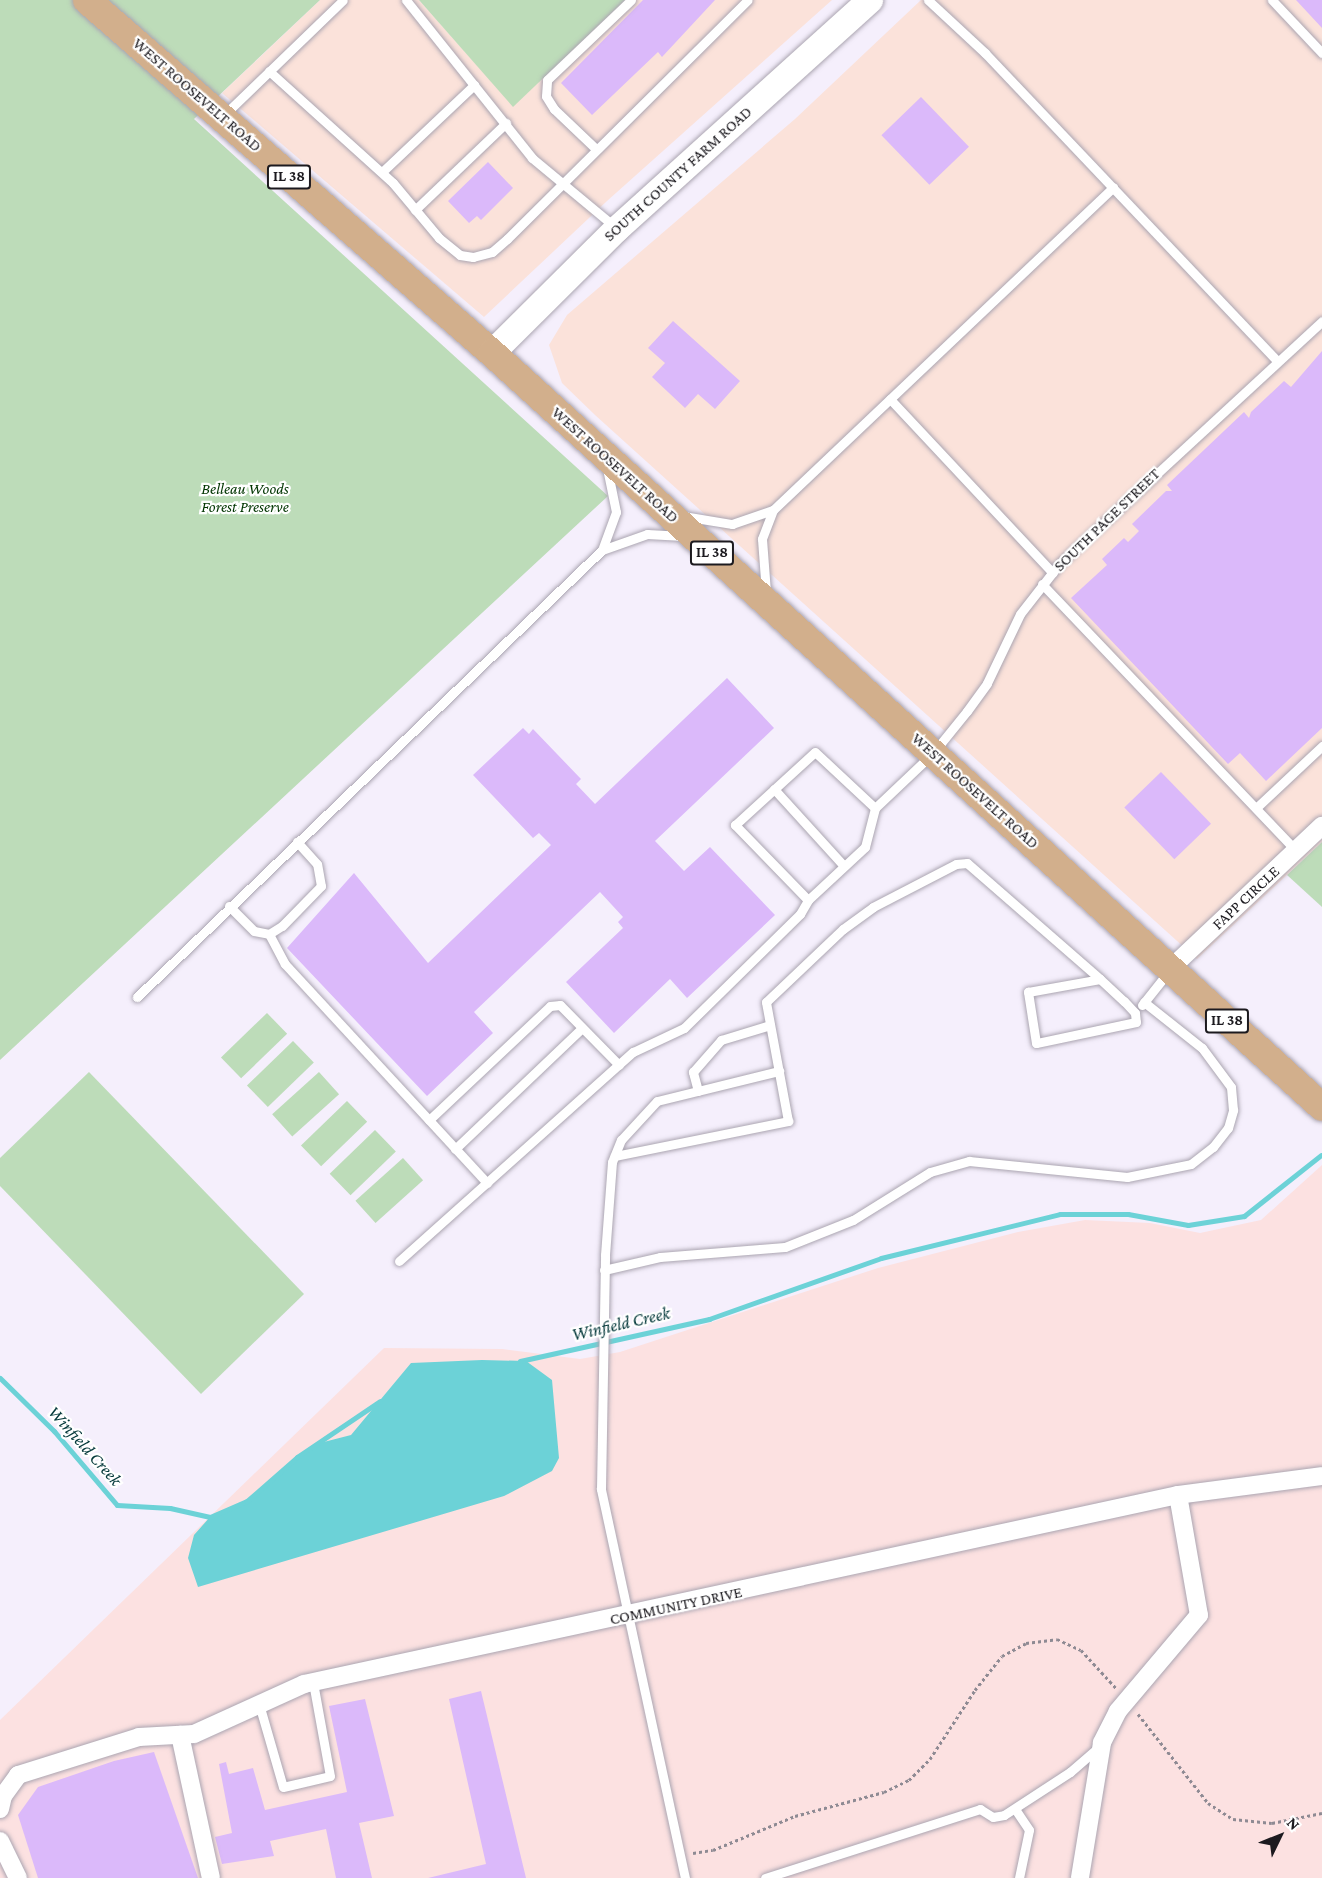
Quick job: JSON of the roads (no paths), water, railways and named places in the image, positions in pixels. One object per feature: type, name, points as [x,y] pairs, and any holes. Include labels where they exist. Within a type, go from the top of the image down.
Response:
[{"type":"main road","name":"WEST ROOSEVELT ROAD","points":[[87,0],[492,353],[1322,1107]]},
{"type":"main road","name":"SOUTH COUNTY FARM ROAD","points":[[492,353],[617,229],[870,0]]},
{"type":"street","name":"FAPP CIRCLE","points":[[1170,969],[1322,826]]},
{"type":"street","name":"COMMUNITY DRIVE","points":[[0,1809],[3,1796],[18,1775],[139,1737],[194,1734],[258,1703],[313,1682],[627,1617],[1178,1495],[1322,1476]]},
{"type":"street","points":[[1080,1878],[1102,1743],[1127,1701],[1199,1615],[1178,1495]]},
{"type":"street","points":[[180,1735],[211,1878]]},
{"type":"street","points":[[0,1841],[18,1878]]},
{"type":"lane","points":[[221,118],[343,0]]},
{"type":"lane","points":[[406,0],[532,158],[617,229]]},
{"type":"lane","points":[[596,149],[554,108],[546,96],[547,80],[631,0]]},
{"type":"lane","points":[[268,71],[382,172],[415,210],[460,255],[473,257],[492,252],[748,0]]},
{"type":"lane","points":[[928,0],[985,53],[1276,360]]},
{"type":"lane","points":[[1272,0],[1322,53]]},
{"type":"lane","points":[[382,172],[474,84]]},
{"type":"lane","points":[[415,210],[506,123]]},
{"type":"lane","points":[[667,513],[732,524],[773,510],[1113,187]]},
{"type":"lane","name":"SOUTH PAGE STREET","points":[[875,808],[933,753],[987,683],[1020,614],[1042,584],[1276,360],[1322,321]]},
{"type":"lane","points":[[890,399],[1053,573]]},
{"type":"lane","points":[[602,550],[616,512],[605,457]]},
{"type":"lane","points":[[767,604],[762,539],[773,510]]},
{"type":"lane","points":[[137,997],[229,906],[602,550],[647,534],[693,536]]},
{"type":"lane","points":[[1042,584],[1296,851]]},
{"type":"lane","points":[[1256,808],[1322,746]]},
{"type":"lane","points":[[399,1262],[633,1052],[684,1028],[800,914],[808,900],[865,847],[875,808],[815,752],[735,825],[808,900]]},
{"type":"lane","points":[[774,789],[844,866]]},
{"type":"lane","points":[[229,906],[254,931],[269,934],[282,926],[321,886],[317,864],[297,842]]},
{"type":"lane","points":[[615,1156],[788,1121],[766,1002],[843,930],[918,881],[956,864],[968,863],[1100,980],[1135,1013],[1136,1022],[1036,1042],[1028,992],[1100,980]]},
{"type":"lane","points":[[269,934],[285,964],[487,1183]]},
{"type":"lane","points":[[1135,1013],[1170,969]]},
{"type":"lane","points":[[604,1270],[660,1257],[785,1247],[853,1220],[930,1172],[969,1161],[1127,1176],[1191,1164],[1213,1147],[1228,1128],[1233,1110],[1231,1087],[1202,1048],[1144,1002]]},
{"type":"lane","points":[[429,1120],[542,1011],[560,1005],[619,1065]]},
{"type":"lane","points":[[698,1091],[693,1072],[721,1040],[770,1025]]},
{"type":"lane","points":[[455,1149],[582,1028]]},
{"type":"lane","points":[[685,1878],[627,1617],[602,1489],[604,1270],[615,1156],[632,1125],[657,1101],[779,1071]]},
{"type":"lane","points":[[258,1703],[283,1787],[330,1776],[313,1682]]},
{"type":"lane","points":[[765,1878],[980,1809],[993,1817],[1015,1809],[1070,1772],[1102,1743]]},
{"type":"lane","points":[[1015,1809],[1029,1830],[1019,1878]]},
{"type":"water","points":[[526,1361],[552,1380],[559,1458],[552,1471],[504,1496],[198,1587],[188,1558],[194,1535],[210,1517],[247,1501],[316,1444],[351,1435],[411,1363]]},
{"type":"waterway","name":"Winfield Creek","points":[[520,1361],[709,1319],[881,1258],[1060,1214],[1128,1214],[1188,1225],[1244,1216],[1321,1155]]},
{"type":"waterway","name":"Winfield Creek","points":[[0,1378],[54,1431],[117,1505],[170,1508],[210,1517],[247,1501],[297,1457],[380,1401]]},
{"type":"park label","name":"Belleau Woods Forest Preserve","points":[[245,498]]}]
